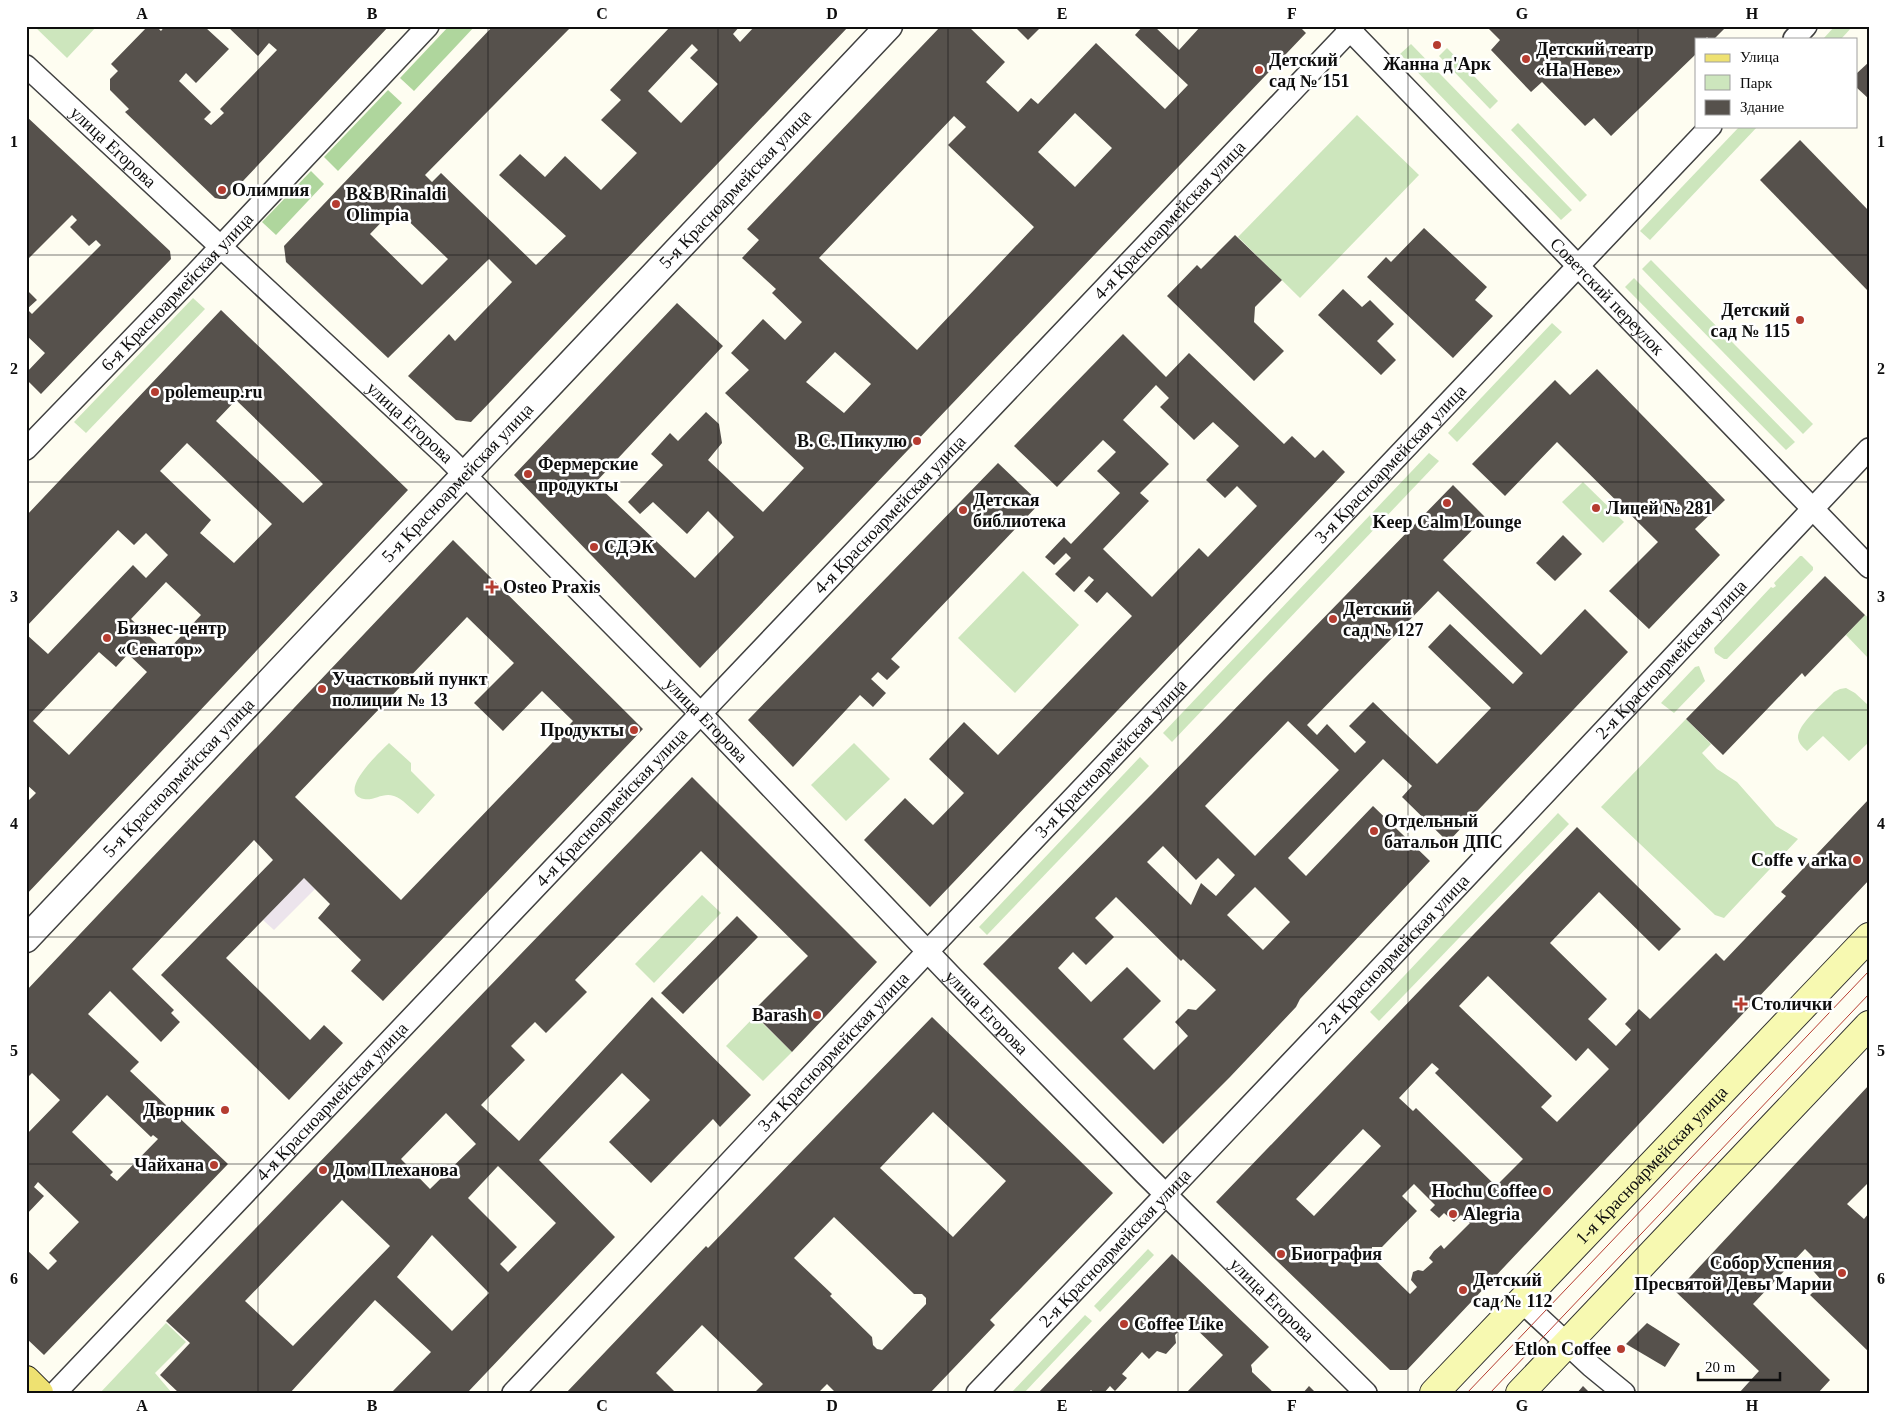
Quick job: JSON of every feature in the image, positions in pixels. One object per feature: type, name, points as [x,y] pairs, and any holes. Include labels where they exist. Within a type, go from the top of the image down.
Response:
[{"type":"main road","name":"1-я Красноармейская улица","points":[[1434,1393],[1869,937]]},
{"type":"main road","points":[[1520,1393],[1869,1026]]},
{"type":"main road","points":[[26,1380],[39,1393]]},
{"type":"street","name":"6-я Красноармейская улица","points":[[26,449],[428,26]]},
{"type":"street","name":"5-я Красноармейская улица","points":[[26,939],[889,26]]},
{"type":"street","points":[[1795,38],[1806,26]]},
{"type":"street","name":"Советский переулок","points":[[1350,28],[1578,267],[1869,567]]},
{"type":"street","name":"4-я Красноармейская улица","points":[[55,1393],[1350,28]]},
{"type":"street","name":"улица Егорова","points":[[26,66],[353,369],[464,475],[701,714],[928,951],[1166,1195],[1366,1393]]},
{"type":"street","name":"3-я Красноармейская улица","points":[[513,1393],[928,951],[1710,128]]},
{"type":"street","name":"2-я Красноармейская улица","points":[[977,1393],[1869,449]]},
{"type":"street","points":[[1522,1301],[1566,1344],[1624,1393]]},
{"type":"shaded area","points":[[304,878],[315,889],[274,930],[263,920]]},
{"type":"green space","points":[[34,26],[97,26],[67,58]]},
{"type":"green space","points":[[449,26],[475,26],[414,91],[400,78]]},
{"type":"green space","points":[[1835,26],[1853,26],[1842,38],[1824,38]]},
{"type":"green space","points":[[1411,44],[1572,210],[1561,220],[1400,54]]},
{"type":"green space","points":[[1447,48],[1498,101],[1490,109],[1439,56]]},
{"type":"green space","points":[[388,90],[402,103],[338,171],[324,157]]},
{"type":"green space","points":[[1357,115],[1419,175],[1300,298],[1238,237]]},
{"type":"green space","points":[[1518,123],[1587,195],[1580,202],[1511,130]]},
{"type":"green space","points":[[1738,128],[1756,128],[1650,240],[1640,231]]},
{"type":"green space","points":[[311,171],[324,184],[276,235],[262,222]]},
{"type":"green space","points":[[1651,260],[1813,424],[1803,434],[1642,269]]},
{"type":"green space","points":[[1634,278],[1795,442],[1786,450],[1625,287]]},
{"type":"green space","points":[[193,298],[205,309],[86,433],[74,422]]},
{"type":"green space","points":[[1552,323],[1562,332],[1457,442],[1448,433]]},
{"type":"green space","points":[[1429,453],[1439,461],[1172,742],[1163,733]]},
{"type":"green space","points":[[1583,482],[1624,522],[1603,543],[1562,502]]},
{"type":"green space","points":[[1800,556],[1813,567],[1813,570],[1727,659],[1715,653],[1714,648],[1771,587],[1776,586],[1774,583]]},
{"type":"green space","points":[[1023,571],[1079,625],[1015,693],[958,638]]},
{"type":"green space","points":[[1865,615],[1869,618],[1869,659],[1846,635]]},
{"type":"green space","points":[[1699,666],[1705,681],[1674,713],[1661,703],[1695,667]]},
{"type":"green space","points":[[1846,688],[1855,693],[1869,706],[1869,742],[1849,761],[1823,736],[1807,751],[1800,744],[1798,738],[1802,726],[1834,692]]},
{"type":"green space","points":[[1686,719],[1711,744],[1702,753],[1717,769],[1737,782],[1776,826],[1798,839],[1724,918],[1715,915],[1601,807]]},
{"type":"green space","points":[[389,743],[411,763],[411,771],[435,795],[418,814],[394,796],[386,795],[364,799],[356,795],[357,781],[370,763]]},
{"type":"green space","points":[[854,743],[890,779],[846,821],[811,785]]},
{"type":"green space","points":[[1140,757],[1149,766],[987,935],[979,927]]},
{"type":"green space","points":[[1558,813],[1569,824],[1379,1021],[1370,1012]]},
{"type":"green space","points":[[702,895],[721,913],[654,983],[635,964]]},
{"type":"green space","points":[[755,1016],[792,1052],[763,1081],[726,1046]]},
{"type":"green space","points":[[1148,1249],[1154,1255],[1100,1312],[1094,1306]]},
{"type":"green space","points":[[1085,1315],[1092,1321],[1024,1393],[1011,1393]]},
{"type":"green space","points":[[166,1323],[186,1342],[155,1373],[172,1393],[100,1393]]},
{"type":"building","points":[[148,26],[156,26],[161,31],[165,26],[208,26],[206,28],[229,49],[196,83],[186,73],[179,81],[211,112],[204,119],[211,125],[224,113],[220,109],[277,50],[269,43],[258,56],[227,26],[302,26],[304,29],[306,26],[389,26],[226,199],[220,199],[215,198],[125,112],[129,109],[110,90],[110,79],[118,71],[111,64]]},
{"type":"building","points":[[493,26],[572,26],[425,175],[432,182],[441,173],[536,265],[566,236],[499,175],[520,154],[545,177],[565,156],[601,190],[637,153],[601,120],[621,100],[610,90],[671,26],[740,26],[733,34],[740,42],[755,26],[849,26],[471,422],[456,420],[408,376],[449,334],[455,341],[512,282],[489,259],[388,358],[286,262],[284,246]],"holes":[[[692,44],[698,50],[690,58],[718,84],[681,123],[648,91]],[[395,208],[448,259],[422,285],[370,234]]]},
{"type":"building","points":[[941,26],[968,26],[1005,62],[986,82],[1018,112],[1031,98],[1038,104],[1096,43],[1165,109],[1188,85],[1135,35],[1143,26],[1154,26],[1179,50],[1201,26],[1299,26],[1306,33],[700,668],[514,475],[677,303],[723,346],[595,483],[695,578],[734,537],[708,511],[687,534],[653,502],[640,514],[628,502],[663,465],[651,454],[670,433],[678,441],[706,412],[719,424],[722,443],[708,460],[763,512],[804,468],[725,393],[749,370],[731,353],[763,319],[785,340],[802,322],[772,293],[776,289],[742,258],[759,240],[747,229]],"holes":[[[1075,113],[1112,148],[1075,187],[1038,152]],[[954,116],[966,127],[948,145],[1034,227],[917,350],[819,258]],[[835,352],[871,384],[844,413],[806,382]]]},
{"type":"building","points":[[1014,26],[1042,26],[1028,40]]},
{"type":"building","points":[[1486,26],[1727,26],[1715,38],[1695,38],[1695,55],[1611,136],[1594,118],[1585,126],[1542,82],[1531,92],[1491,50],[1500,40]]},
{"type":"building","points":[[1869,62],[1869,99],[1858,89],[1858,72]]},
{"type":"building","points":[[26,116],[170,251],[171,259],[41,394],[26,379],[26,373],[45,353],[26,335],[26,289],[37,300],[27,309],[32,314],[101,245],[96,240],[89,246],[70,227],[77,220],[72,215],[26,261]]},
{"type":"building","points":[[1800,140],[1869,211],[1869,292],[1760,180]]},
{"type":"building","points":[[1424,228],[1487,287],[1475,300],[1493,316],[1453,358],[1367,277],[1386,257],[1391,262]]},
{"type":"building","points":[[1235,235],[1282,280],[1255,307],[1254,322],[1284,351],[1254,381],[1167,296],[1197,265],[1201,269]]},
{"type":"building","points":[[1343,289],[1362,307],[1370,300],[1394,324],[1377,341],[1396,360],[1381,375],[1318,315]]},
{"type":"building","points":[[221,310],[408,490],[26,895],[26,803],[36,793],[26,784],[26,634],[48,654],[133,565],[146,578],[168,555],[146,533],[134,545],[118,530],[26,627],[26,516]],"holes":[[[236,400],[323,484],[303,503],[216,421]],[[187,443],[272,524],[234,563],[200,533],[211,520],[160,471]],[[166,582],[201,615],[166,652],[131,619]],[[99,652],[116,667],[128,654],[147,672],[69,755],[33,721]]]},
{"type":"building","points":[[1123,334],[1166,377],[1189,353],[1284,444],[1292,436],[1315,458],[1323,450],[1345,472],[930,907],[864,840],[905,798],[933,825],[964,793],[929,759],[964,722],[998,755],[1132,616],[1107,592],[1097,603],[1084,591],[1094,580],[1089,576],[1074,592],[1055,574],[1071,558],[1066,553],[1054,565],[1045,557],[1064,537],[1071,544],[1120,493],[1097,471],[1116,452],[1103,440],[1057,487],[1014,446]],"holes":[[[1156,385],[1169,398],[1160,407],[1194,440],[1213,422],[1239,446],[1206,480],[1225,498],[1237,486],[1257,506],[1208,557],[1199,548],[1152,597],[1103,549],[1149,501],[1140,493],[1169,464],[1123,420]]]},
{"type":"building","points":[[1597,369],[1725,500],[1695,529],[1720,555],[1649,629],[1609,591],[1658,542],[1557,442],[1505,496],[1472,464],[1555,380],[1570,395]]},
{"type":"building","points":[[998,463],[1040,503],[891,659],[900,667],[887,680],[878,672],[871,679],[886,693],[873,707],[860,695],[793,767],[748,720]]},
{"type":"building","points":[[1453,485],[1485,517],[1443,560],[1541,655],[1585,609],[1628,652],[1448,842],[1402,797],[1412,786],[1383,759],[1288,858],[1306,876],[1373,806],[1430,861],[1300,999],[1296,1007],[1230,1077],[1163,1144],[983,964],[1153,793]],"holes":[[[1438,591],[1523,673],[1513,684],[1450,624],[1428,647],[1491,708],[1437,764],[1373,702],[1349,726],[1366,742],[1355,753],[1327,724],[1317,735],[1307,725]],[[1288,721],[1339,770],[1255,856],[1205,806]],[[1163,846],[1196,880],[1218,858],[1235,875],[1216,896],[1201,883],[1191,905],[1147,862]],[[1255,887],[1290,922],[1263,950],[1227,915]],[[1116,897],[1181,961],[1183,959],[1216,990],[1196,1010],[1188,1009],[1175,1022],[1188,1036],[1154,1070],[1123,1039],[1161,1001],[1127,967],[1091,1002],[1058,968],[1073,952],[1086,965],[1114,937],[1095,918]]]},
{"type":"building","points":[[1563,535],[1582,554],[1555,581],[1536,563]]},
{"type":"building","points":[[453,540],[643,729],[383,1001],[351,971],[361,960],[318,918],[330,904],[304,878],[226,958],[310,1040],[324,1025],[343,1043],[289,1100],[161,975],[273,860],[254,840],[132,969],[174,1010],[171,1013],[180,1022],[161,1042],[110,991],[88,1014],[139,1062],[130,1071],[228,1164],[44,1355],[26,1338],[26,1249],[48,1270],[57,1261],[49,1253],[79,1222],[38,1182],[34,1187],[44,1196],[26,1215],[26,1135],[60,1100],[32,1073],[26,1079],[26,991]],"holes":[[[467,617],[514,663],[474,703],[503,731],[542,691],[573,721],[401,900],[295,797]],[[107,1095],[151,1137],[153,1135],[158,1139],[117,1181],[110,1175],[113,1172],[72,1132]]]},
{"type":"building","points":[[1825,576],[1865,615],[1805,677],[1802,673],[1723,755],[1686,719]]},
{"type":"building","points":[[692,777],[877,962],[792,1052],[752,1012],[808,956],[701,851],[575,980],[587,992],[546,1033],[535,1022],[511,1046],[525,1060],[481,1105],[519,1141],[652,997],[751,1095],[720,1127],[713,1119],[651,1183],[609,1142],[650,1100],[622,1073],[539,1160],[615,1237],[467,1393],[391,1393],[431,1352],[375,1300],[290,1393],[179,1393],[160,1375],[190,1343],[166,1321]],"holes":[[[446,1113],[476,1144],[430,1189],[401,1159]],[[498,1166],[556,1223],[508,1272],[500,1264],[517,1247],[468,1198]],[[342,1200],[390,1246],[293,1346],[245,1301]],[[432,1235],[489,1293],[452,1331],[397,1277]]]},
{"type":"building","points":[[1869,799],[1869,880],[1407,1370],[1390,1370],[1216,1202],[1577,827],[1681,929],[1659,951],[1599,892],[1550,943],[1607,999],[1588,1019],[1616,1046],[1631,1030],[1625,1024],[1639,1009],[1650,1019],[1716,953],[1724,961],[1786,896],[1781,892]],"holes":[[[1488,976],[1576,1061],[1588,1048],[1609,1069],[1557,1122],[1541,1107],[1552,1096],[1459,1006]],[[1432,1063],[1439,1069],[1435,1073],[1523,1159],[1496,1186],[1416,1108],[1413,1111],[1399,1098]],[[1363,1129],[1381,1146],[1314,1216],[1296,1199]],[[1414,1184],[1435,1205],[1430,1210],[1439,1218],[1444,1213],[1454,1222],[1461,1215],[1470,1223],[1444,1249],[1441,1245],[1434,1251],[1429,1258],[1433,1262],[1423,1271],[1413,1272],[1411,1280],[1417,1287],[1410,1294],[1372,1257],[1372,1247],[1382,1247],[1417,1211],[1402,1196]]]},
{"type":"building","points":[[737,916],[758,937],[683,1014],[661,993]]},
{"type":"building","points":[[932,1017],[1113,1193],[990,1320],[995,1325],[930,1393],[836,1393],[827,1384],[818,1393],[754,1393],[763,1384],[702,1325],[656,1373],[676,1393],[566,1393],[706,1246],[708,1248]],"holes":[[[933,1112],[1006,1181],[953,1237],[880,1168]],[[834,1217],[914,1294],[922,1294],[926,1298],[926,1304],[882,1350],[877,1349],[873,1345],[872,1337],[830,1296],[832,1294],[794,1258]]]},
{"type":"building","points":[[1869,1085],[1869,1182],[1847,1204],[1864,1219],[1869,1213],[1869,1352],[1810,1295],[1823,1282],[1807,1264],[1813,1257],[1805,1249],[1753,1304],[1830,1380],[1818,1393],[1739,1393],[1759,1371],[1676,1292]]},
{"type":"building","points":[[1172,1254],[1269,1347],[1251,1365],[1252,1372],[1274,1393],[1186,1393],[1223,1355],[1185,1318],[1179,1324],[1182,1328],[1175,1335],[1176,1343],[1166,1354],[1157,1351],[1149,1359],[1142,1352],[1122,1374],[1127,1378],[1115,1391],[1110,1386],[1104,1393],[1094,1393],[1091,1390],[1088,1393],[1038,1393]]},
{"type":"building","points":[[1647,1323],[1680,1344],[1665,1367],[1626,1344]]},
{"type":"building","points":[[1621,1345],[1625,1349],[1621,1353],[1617,1349]]},
{"type":"building","points":[[1309,1386],[1316,1393],[1303,1393]]},
{"type":"building","points":[[1583,1386],[1590,1393],[1577,1393]]},
{"type":"tram line","points":[[1467,1393],[1869,971]]},
{"type":"tram line","points":[[1490,1393],[1869,994]]},
{"type":"place","name":"Жанна д'Арк","points":[[1437,45]]},
{"type":"place","name":"Детский театр «На Неве»","points":[[1526,59]]},
{"type":"place","name":"Детский сад № 151","points":[[1259,70]]},
{"type":"place","name":"Олимпия","points":[[222,190]]},
{"type":"place","name":"B&B Rinaldi Olimpia","points":[[336,204]]},
{"type":"place","name":"Детский сад № 115","points":[[1800,320]]},
{"type":"place","name":"polemeup.ru","points":[[155,392]]},
{"type":"place","name":"В. С. Пикулю","points":[[917,441]]},
{"type":"place","name":"Фермерские продукты","points":[[528,474]]},
{"type":"place","name":"Keep Calm Lounge","points":[[1447,503]]},
{"type":"place","name":"Лицей № 281","points":[[1596,508]]},
{"type":"place","name":"Детская библиотека","points":[[963,510]]},
{"type":"place","name":"СДЭК","points":[[594,547]]},
{"type":"place","name":"Osteo Praxis","points":[[492,587]]},
{"type":"place","name":"Детский сад № 127","points":[[1333,619]]},
{"type":"place","name":"Бизнес-центр «Сенатор»","points":[[107,638]]},
{"type":"place","name":"Участковый пункт полиции № 13","points":[[322,689]]},
{"type":"place","name":"Продукты","points":[[634,730]]},
{"type":"place","name":"Отдельный батальон ДПС","points":[[1374,831]]},
{"type":"place","name":"Coffe v arka","points":[[1857,860]]},
{"type":"place","name":"Столички","points":[[1741,1004]]},
{"type":"place","name":"Barash","points":[[817,1015]]},
{"type":"place","name":"Дворник","points":[[225,1110]]},
{"type":"place","name":"Чайхана","points":[[214,1165]]},
{"type":"place","name":"Дом Плеханова","points":[[323,1170]]},
{"type":"place","name":"Hochu Coffee","points":[[1547,1191]]},
{"type":"place","name":"Alegria","points":[[1453,1214]]},
{"type":"place","name":"Биография","points":[[1281,1254]]},
{"type":"place","name":"Собор Успения Пресвятой Девы Марии","points":[[1842,1273]]},
{"type":"place","name":"Детский сад № 112","points":[[1463,1290]]},
{"type":"place","name":"Coffee Like","points":[[1124,1324]]},
{"type":"place","name":"Etlon Coffee","points":[[1621,1349]]}]
